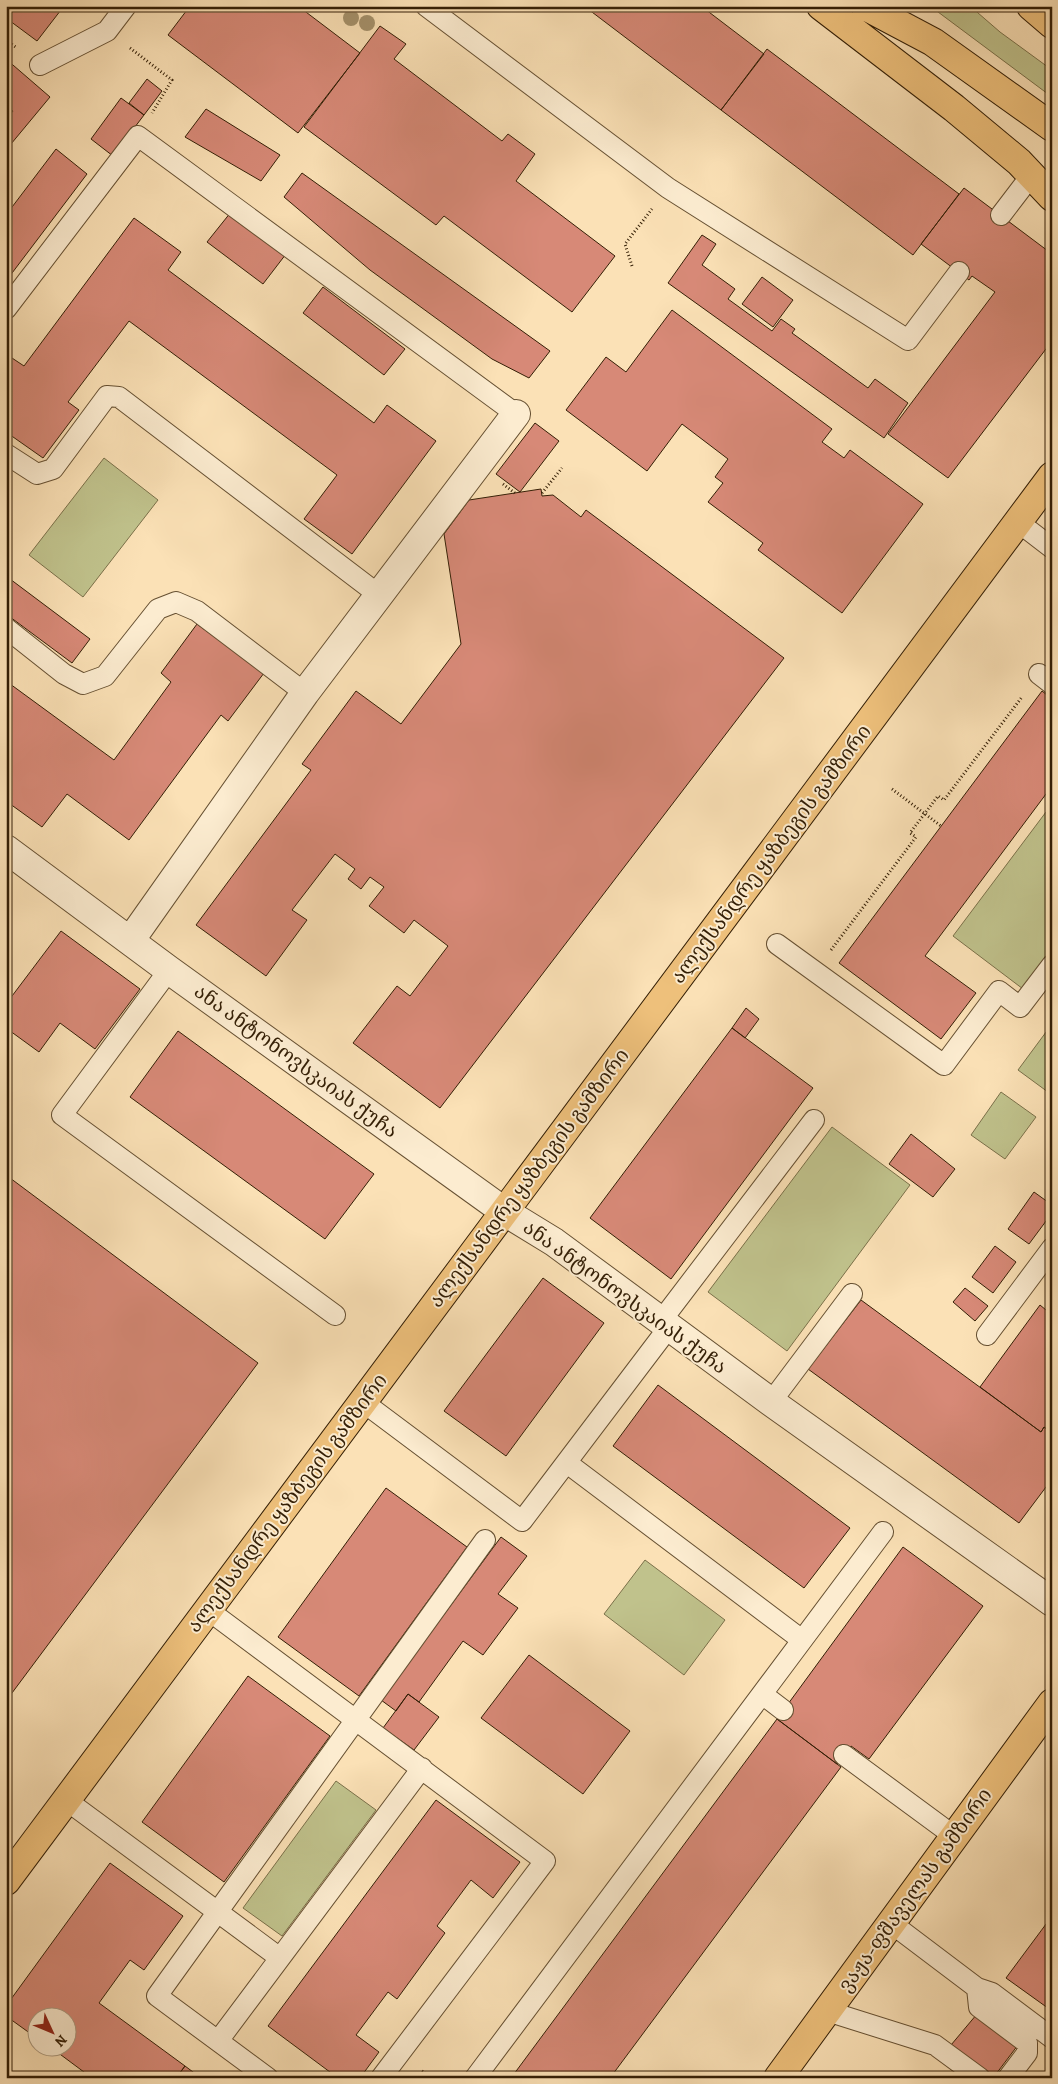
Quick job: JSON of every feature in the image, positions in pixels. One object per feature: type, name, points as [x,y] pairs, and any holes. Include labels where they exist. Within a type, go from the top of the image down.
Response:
[{"type":"main road","points":[[821,6],[954,108],[1019,162],[1052,197]]},
{"type":"main road","points":[[865,6],[933,42],[1052,127]]},
{"type":"main road","points":[[1031,6],[1052,24]]},
{"type":"main road","name":"ალექსანდრე ყაზბეგის გამზირი","points":[[11,1864],[66,1800],[1052,476]]},
{"type":"main road","name":"ვაჟა-ფშაველას გამზირი","points":[[778,2078],[1052,1703]]},
{"type":"street","points":[[130,941],[305,693],[516,414]]},
{"type":"street","name":"ანა ანტონოვსკაიას ქუჩა","points":[[6,848],[169,970],[504,1212],[554,1242],[771,1402],[1052,1602]]},
{"type":"lane","points":[[40,65],[107,31],[126,6]]},
{"type":"lane","points":[[426,6],[668,188],[908,340],[959,272]]},
{"type":"lane","points":[[6,309],[138,136],[516,414]]},
{"type":"lane","points":[[1001,215],[1030,177],[1027,171]]},
{"type":"lane","points":[[6,454],[37,474],[53,469],[107,396],[119,397],[379,595]]},
{"type":"lane","points":[[1018,522],[1052,548]]},
{"type":"lane","points":[[6,628],[64,674],[83,684],[105,676],[158,609],[176,602],[197,611],[305,693]]},
{"type":"lane","points":[[777,944],[944,1066],[999,991],[1020,1007],[1052,965]]},
{"type":"lane","points":[[169,970],[62,1115],[336,1315]]},
{"type":"lane","points":[[362,1402],[522,1521],[567,1463],[665,1324],[814,1120]]},
{"type":"lane","points":[[987,1335],[1052,1248]]},
{"type":"lane","points":[[771,1402],[852,1294]]},
{"type":"lane","points":[[567,1463],[802,1640]]},
{"type":"lane","points":[[475,2078],[883,1532]]},
{"type":"lane","points":[[268,2078],[157,1996],[216,1911],[485,1540]]},
{"type":"lane","points":[[208,1610],[544,1861],[381,2078]]},
{"type":"lane","points":[[762,1694],[783,1710]]},
{"type":"lane","points":[[844,1755],[954,1836]]},
{"type":"lane","points":[[218,2041],[422,1768]]},
{"type":"lane","points":[[66,1800],[280,1958]]},
{"type":"lane","points":[[891,1923],[976,1988],[992,1993],[1052,2038]]},
{"type":"lane","points":[[976,1988],[979,2006],[1027,2043],[1027,2053],[1008,2078]]},
{"type":"lane","points":[[827,2011],[935,2045],[980,2078]]},
{"type":"path","points":[[107,31],[172,80],[138,136]]},
{"type":"path","points":[[632,266],[625,244],[668,188]]},
{"type":"path","points":[[542,493],[562,468]]},
{"type":"path","points":[[815,972],[916,837],[910,833],[938,796],[944,800],[1046,679]]},
{"type":"path","points":[[892,790],[941,826]]},
{"type":"path","points":[[420,2069],[432,2078]]},
{"type":"green space","points":[[930,6],[970,6],[1000,32],[1052,70],[1052,97]]},
{"type":"green space","points":[[104,458],[158,500],[83,597],[29,555]]},
{"type":"green space","points":[[1046,812],[1052,817],[1052,959],[1027,992],[953,936]]},
{"type":"green space","points":[[1052,1024],[1052,1095],[1018,1070]]},
{"type":"green space","points":[[1001,1092],[1036,1117],[1005,1159],[971,1135]]},
{"type":"green space","points":[[832,1127],[910,1185],[787,1351],[708,1292]]},
{"type":"green space","points":[[645,1560],[725,1620],[684,1675],[604,1614]]},
{"type":"green space","points":[[336,1781],[376,1810],[282,1936],[243,1908]]},
{"type":"building","points":[[6,6],[64,6],[37,41],[6,18]]},
{"type":"building","points":[[190,6],[298,6],[360,53],[298,133],[168,35]]},
{"type":"building","points":[[584,6],[701,6],[764,54],[721,110]]},
{"type":"building","points":[[380,26],[406,44],[394,59],[502,141],[508,134],[535,154],[516,181],[615,256],[572,312],[444,216],[436,225],[304,127]]},
{"type":"building","points":[[767,49],[959,194],[913,255],[721,110]]},
{"type":"building","points":[[6,59],[50,97],[6,150],[6,115],[8,117],[13,111],[6,106]]},
{"type":"building","points":[[147,79],[162,91],[144,115],[129,103]]},
{"type":"building","points":[[121,98],[144,115],[113,156],[91,139]]},
{"type":"building","points":[[206,109],[280,155],[261,181],[185,137]]},
{"type":"building","points":[[56,149],[87,174],[6,281],[6,215]]},
{"type":"building","points":[[302,173],[550,351],[529,378],[492,359],[370,270],[284,197]]},
{"type":"building","points":[[964,188],[1052,254],[1052,341],[948,478],[888,434],[995,292],[972,276],[969,280],[921,244]]},
{"type":"building","points":[[231,212],[286,254],[263,284],[207,242]]},
{"type":"building","points":[[134,218],[181,252],[168,270],[374,423],[387,405],[436,441],[352,554],[304,519],[337,475],[129,321],[68,402],[79,410],[43,458],[6,432],[6,365],[12,358],[24,366]]},
{"type":"building","points":[[702,235],[716,244],[702,265],[735,289],[728,299],[772,331],[781,319],[795,329],[792,333],[868,388],[875,379],[908,403],[884,438],[668,283]]},
{"type":"building","points":[[762,277],[793,300],[773,327],[742,304]]},
{"type":"building","points":[[323,287],[405,349],[384,375],[303,313]]},
{"type":"building","points":[[672,310],[832,429],[822,442],[844,458],[850,450],[923,504],[842,613],[758,550],[763,543],[708,502],[723,483],[715,477],[728,459],[682,424],[647,471],[566,410],[606,357],[626,372]]},
{"type":"building","points":[[535,423],[559,441],[520,492],[496,474]]},
{"type":"building","points":[[541,489],[542,496],[553,495],[581,517],[586,510],[784,658],[440,1108],[353,1043],[397,986],[410,996],[448,946],[414,920],[404,933],[369,906],[384,887],[370,877],[361,889],[348,879],[355,869],[335,854],[292,910],[307,920],[266,976],[196,925],[311,770],[302,764],[356,691],[401,724],[461,644],[444,534],[469,500]]},
{"type":"building","points":[[6,576],[90,639],[72,663],[6,614]]},
{"type":"building","points":[[197,624],[264,673],[228,721],[221,715],[129,840],[67,794],[42,827],[6,801],[6,681],[114,760],[171,682],[161,673]]},
{"type":"building","points":[[1042,691],[1052,699],[1052,786],[925,956],[976,993],[941,1039],[839,963]]},
{"type":"building","points":[[61,931],[140,989],[95,1049],[60,1023],[39,1052],[6,1028],[6,1004]]},
{"type":"building","points":[[746,1008],[759,1019],[745,1038],[732,1028]]},
{"type":"building","points":[[732,1028],[813,1088],[671,1279],[590,1218]]},
{"type":"building","points":[[178,1031],[374,1174],[325,1239],[130,1097]]},
{"type":"building","points":[[911,1134],[955,1169],[933,1197],[889,1164]]},
{"type":"building","points":[[6,1175],[258,1363],[6,1701]]},
{"type":"building","points":[[1034,1192],[1052,1205],[1052,1213],[1029,1244],[1008,1229]]},
{"type":"building","points":[[995,1246],[1016,1262],[993,1293],[972,1277]]},
{"type":"building","points":[[543,1278],[604,1323],[506,1456],[444,1411]]},
{"type":"building","points":[[965,1288],[988,1306],[975,1321],[953,1302]]},
{"type":"building","points":[[861,1300],[1041,1432],[1044,1427],[1052,1433],[1052,1479],[1019,1523],[808,1369]]},
{"type":"building","points":[[1040,1305],[1052,1315],[1052,1433],[1044,1427],[1041,1432],[980,1387]]},
{"type":"building","points":[[658,1385],[850,1528],[804,1588],[613,1446]]},
{"type":"building","points":[[386,1488],[467,1547],[359,1696],[278,1637]]},
{"type":"building","points":[[501,1537],[527,1556],[498,1594],[518,1608],[483,1655],[463,1641],[419,1702],[408,1694],[396,1711],[381,1700]]},
{"type":"building","points":[[903,1547],[983,1606],[869,1759],[851,1746],[837,1764],[777,1719]]},
{"type":"building","points":[[529,1655],[630,1731],[583,1794],[481,1718]]},
{"type":"building","points":[[248,1676],[330,1736],[224,1882],[142,1822]]},
{"type":"building","points":[[408,1694],[439,1717],[414,1750],[383,1728]]},
{"type":"building","points":[[777,1719],[841,1767],[610,2078],[511,2078]]},
{"type":"building","points":[[436,1800],[520,1862],[493,1898],[471,1880],[437,1926],[445,1933],[397,1999],[388,1992],[356,2035],[379,2052],[360,2078],[338,2078],[268,2026]]},
{"type":"building","points":[[110,1863],[183,1916],[144,1970],[130,1960],[99,2003],[185,2066],[176,2078],[92,2078],[62,2056],[78,2056],[78,2006],[28,2006],[28,2032],[6,2016],[6,2006]]},
{"type":"building","points":[[1052,1916],[1052,2011],[1006,1978]]},
{"type":"building","points":[[977,2014],[1018,2045],[993,2078],[951,2045]]},
{"type":"building","points":[[185,2066],[201,2078],[176,2078]]}]
